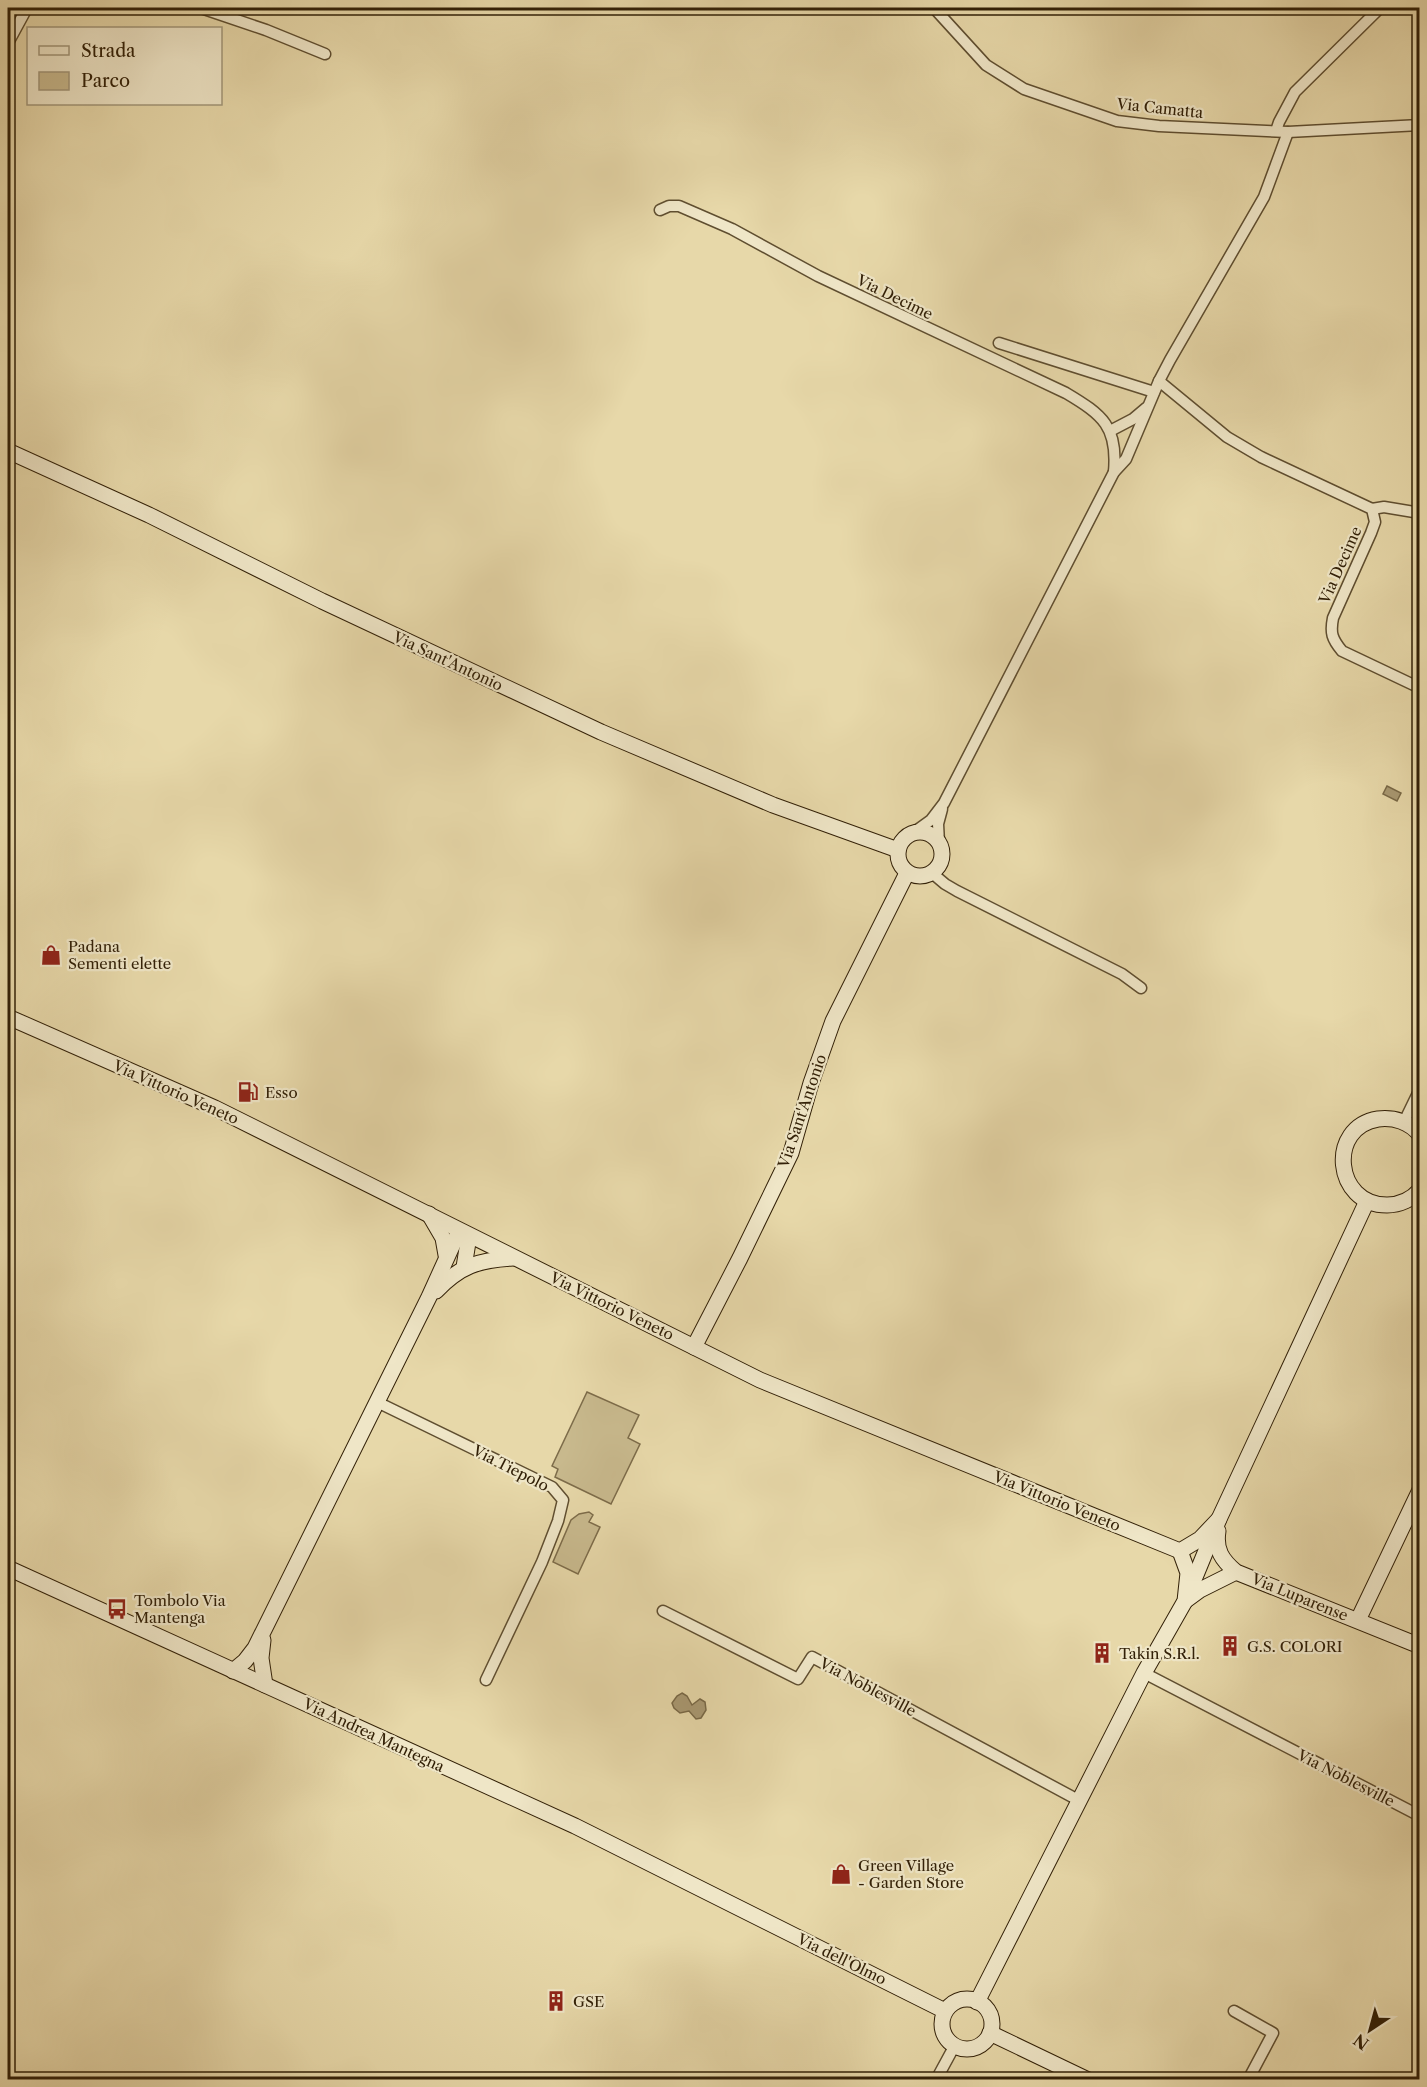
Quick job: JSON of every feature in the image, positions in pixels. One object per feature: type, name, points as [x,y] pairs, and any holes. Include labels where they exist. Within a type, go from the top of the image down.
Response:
[{"type":"street","points":[[8,43],[27,8]]},
{"type":"street","points":[[201,8],[266,30],[325,54]]},
{"type":"street","name":"Via Camatta","points":[[934,8],[986,65],[1024,89],[1117,121],[1216,129],[1282,131],[1419,125]]},
{"type":"street","points":[[944,802],[938,824],[942,857],[939,866],[932,873],[920,877],[907,873],[898,860],[898,850],[904,838],[930,820],[944,802],[1114,472],[1126,459],[1159,381],[1264,197],[1282,131],[1279,122],[1295,92],[1380,8]]},
{"type":"street","name":"Via Decime","points":[[660,210],[669,206],[679,206],[732,229],[818,276],[1066,393],[1091,408],[1112,436]]},
{"type":"street","points":[[999,343],[1154,392]]},
{"type":"street","points":[[1159,381],[1227,436],[1261,457],[1372,509],[1384,507],[1419,513]]},
{"type":"street","points":[[1112,436],[1141,414],[1148,405]]},
{"type":"street","points":[[1112,436],[1130,438],[1137,434]]},
{"type":"street","points":[[1112,436],[1116,452],[1114,472]]},
{"type":"street","name":"Via Sant'Antonio","points":[[8,451],[149,515],[322,601],[601,732],[773,806],[898,850]]},
{"type":"street","name":"Via Decime","points":[[1372,509],[1375,522],[1333,618],[1330,631],[1333,641],[1342,651],[1419,688]]},
{"type":"street","points":[[913,833],[930,834],[939,843]]},
{"type":"street","name":"Via Sant'Antonio","points":[[694,1347],[741,1258],[791,1153],[811,1083],[833,1021],[907,873]]},
{"type":"street","points":[[932,873],[957,891],[1122,974],[1141,988]]},
{"type":"street","name":"Via Vittorio Veneto","points":[[8,1017],[215,1108],[760,1380],[1180,1551]]},
{"type":"street","points":[[1404,1122],[1419,1089]]},
{"type":"street","points":[[1419,1135],[1404,1122],[1390,1118],[1376,1120],[1363,1125],[1352,1135],[1343,1159],[1348,1183],[1367,1201],[1380,1205],[1394,1205],[1406,1201],[1419,1190]]},
{"type":"street","points":[[977,2002],[1144,1673],[1185,1601],[1219,1519],[1367,1201]]},
{"type":"street","points":[[429,1214],[443,1238],[446,1255]]},
{"type":"street","points":[[242,1671],[429,1297],[446,1255],[464,1233]]},
{"type":"street","points":[[464,1233],[464,1267]]},
{"type":"street","points":[[429,1297],[447,1279],[464,1267],[496,1259],[513,1258]]},
{"type":"street","name":"Via Tiepolo","points":[[377,1402],[552,1487],[563,1500],[558,1521],[542,1562],[486,1680]]},
{"type":"street","points":[[1358,1620],[1419,1490]]},
{"type":"street","points":[[1185,1601],[1188,1573],[1180,1551],[1200,1539],[1219,1519]]},
{"type":"street","name":"Via Luparense","points":[[1219,1519],[1216,1539],[1218,1550],[1225,1562],[1236,1572],[1419,1646]]},
{"type":"street","name":"Via Andrea Mantegna","points":[[8,1568],[154,1636],[242,1671],[265,1685],[575,1826],[738,1908]]},
{"type":"street","points":[[1185,1601],[1200,1590],[1236,1572]]},
{"type":"street","name":"Via Noblesville","points":[[663,1611],[798,1679],[812,1657],[1080,1801]]},
{"type":"street","points":[[265,1628],[261,1658],[265,1685]]},
{"type":"street","points":[[242,1671],[261,1658]]},
{"type":"street","name":"Via Noblesville","points":[[1144,1673],[1419,1816]]},
{"type":"street","name":"Via dell'Olmo","points":[[738,1908],[945,2012]]},
{"type":"street","points":[[962,2000],[977,2002],[989,2015],[990,2033],[984,2042],[965,2049],[947,2039],[942,2021],[945,2012],[952,2004],[962,2000]]},
{"type":"street","points":[[1234,2011],[1273,2033],[1248,2079]]},
{"type":"street","points":[[990,2033],[1088,2079]]},
{"type":"street","points":[[936,2079],[955,2045]]},
{"type":"green space","points":[[587,1392],[639,1415],[628,1438],[640,1444],[611,1504],[555,1477],[558,1469],[552,1466]]},
{"type":"green space","points":[[589,1512],[593,1515],[589,1522],[600,1527],[578,1574],[553,1562],[571,1520],[579,1514]]},
{"type":"shaded area","points":[[1387,786],[1401,793],[1397,801],[1383,794]]},
{"type":"shaded area","points":[[682,1693],[687,1696],[692,1705],[700,1699],[705,1702],[706,1710],[701,1718],[696,1719],[689,1711],[680,1713],[674,1708],[672,1703]]},
{"type":"place","name":"Padana Sementi elette","points":[[51,955]]},
{"type":"place","name":"Esso","points":[[248,1092]]},
{"type":"place","name":"Tombolo Via Mantenga","points":[[117,1609]]},
{"type":"place","name":"G.S. COLORI","points":[[1230,1646]]},
{"type":"place","name":"Takin S.R.l.","points":[[1102,1653]]},
{"type":"place","name":"Green Village - Garden Store","points":[[841,1874]]},
{"type":"place","name":"GSE","points":[[556,2001]]}]
